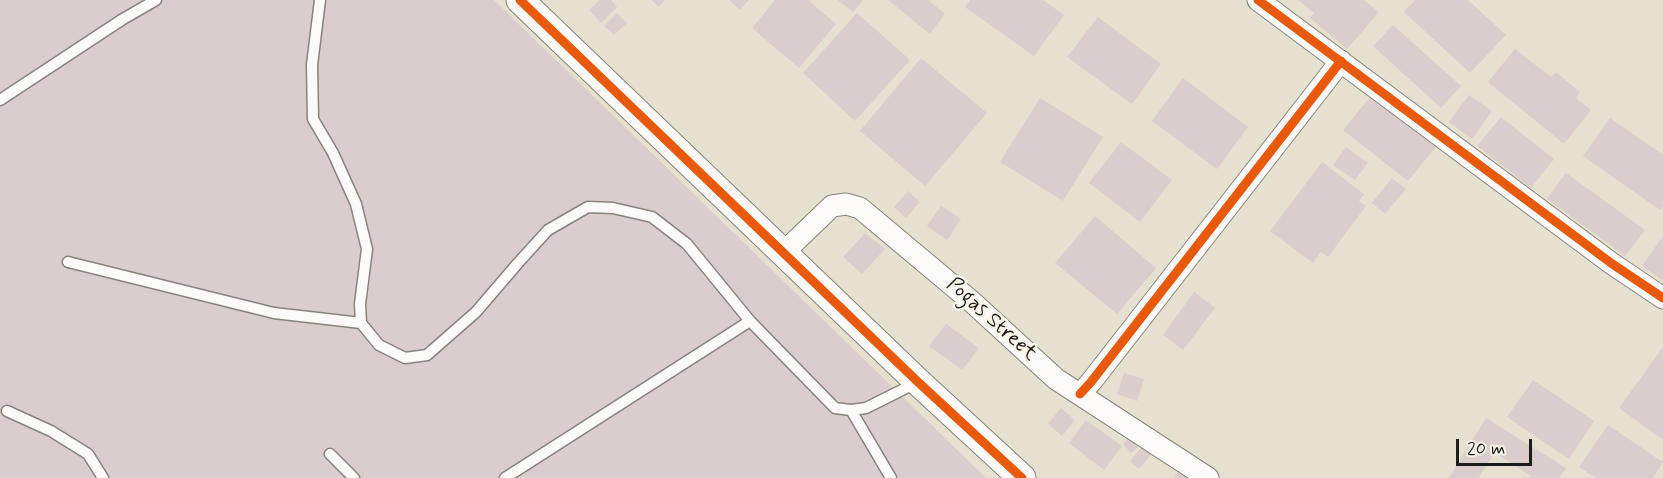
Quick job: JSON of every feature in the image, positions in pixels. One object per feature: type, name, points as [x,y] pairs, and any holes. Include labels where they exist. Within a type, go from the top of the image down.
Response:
[{"type":"street","points":[[520,0],[918,382],[1022,478]]},
{"type":"street","points":[[1258,0],[1611,262],[1663,298]]},
{"type":"street","points":[[1080,393],[1091,382],[1341,61]]},
{"type":"street","name":"Pogas Street","points":[[784,252],[832,206],[846,204],[860,208],[971,301],[1056,379],[1208,478]]},
{"type":"lane","points":[[0,100],[123,19],[156,0]]},
{"type":"lane","points":[[320,0],[312,65],[313,119],[333,153],[356,204],[367,249],[360,303],[361,323],[379,345],[405,358],[427,356],[476,312],[548,230],[588,207],[614,208],[652,218],[687,244],[750,321],[835,408],[851,411],[866,408],[918,382]]},
{"type":"lane","points":[[68,262],[274,313],[361,323]]},
{"type":"lane","points":[[505,478],[750,321]]},
{"type":"lane","points":[[7,411],[51,431],[88,454],[102,478]]},
{"type":"lane","points":[[851,411],[891,478]]},
{"type":"lane","points":[[330,454],[354,478]]},
{"type":"shaded area","points":[[0,0],[494,0],[986,478],[0,478]]},
{"type":"building","points":[[341,0],[369,0],[359,20],[337,8]]},
{"type":"building","points":[[441,0],[470,0],[454,14]]},
{"type":"building","points":[[474,0],[514,38],[498,54],[458,16]]},
{"type":"building","points":[[600,0],[611,0],[617,7],[601,23],[589,10]]},
{"type":"building","points":[[652,0],[665,0],[658,7]]},
{"type":"building","points":[[729,0],[749,0],[740,10]]},
{"type":"building","points":[[775,0],[808,0],[836,24],[799,68],[752,28]]},
{"type":"building","points":[[838,0],[863,0],[853,12]]},
{"type":"building","points":[[888,0],[928,0],[945,14],[930,34]]},
{"type":"building","points":[[970,0],[1043,0],[1064,15],[1034,56],[965,7]]},
{"type":"building","points":[[1298,0],[1364,0],[1379,12],[1347,49],[1310,18],[1314,13]]},
{"type":"building","points":[[1415,0],[1468,0],[1506,35],[1470,73],[1404,12]]},
{"type":"building","points":[[617,13],[627,23],[614,35],[604,26]]},
{"type":"building","points":[[857,13],[910,60],[855,121],[803,73]]},
{"type":"building","points":[[1098,17],[1161,64],[1132,104],[1067,57]]},
{"type":"building","points":[[1393,25],[1461,86],[1441,108],[1373,46]]},
{"type":"building","points":[[1515,49],[1551,77],[1556,72],[1580,92],[1576,98],[1591,110],[1564,144],[1488,82]]},
{"type":"building","points":[[921,58],[987,113],[925,186],[860,131]]},
{"type":"building","points":[[1183,78],[1248,127],[1217,169],[1152,121]]},
{"type":"building","points":[[1374,92],[1439,143],[1408,181],[1343,130]]},
{"type":"building","points":[[565,95],[578,108],[563,125],[549,112]]},
{"type":"building","points":[[1469,95],[1492,111],[1472,139],[1449,122]]},
{"type":"building","points":[[1040,98],[1103,137],[1063,201],[1000,162]]},
{"type":"building","points":[[582,112],[596,125],[581,140],[568,127]]},
{"type":"building","points":[[1501,117],[1554,159],[1531,188],[1477,146]]},
{"type":"building","points":[[1610,118],[1663,155],[1663,206],[1660,210],[1583,156]]},
{"type":"building","points":[[447,126],[460,134],[450,150],[438,143]]},
{"type":"building","points":[[423,137],[451,159],[438,175],[410,153]]},
{"type":"building","points":[[1121,142],[1172,180],[1140,222],[1089,183]]},
{"type":"building","points":[[1346,147],[1368,163],[1355,180],[1333,165]]},
{"type":"building","points":[[1322,162],[1364,194],[1359,201],[1366,206],[1328,257],[1321,252],[1313,263],[1270,231]]},
{"type":"building","points":[[653,167],[665,180],[648,197],[635,185]]},
{"type":"building","points":[[1566,173],[1645,230],[1625,256],[1547,199]]},
{"type":"building","points":[[1392,178],[1406,189],[1385,214],[1372,203]]},
{"type":"building","points":[[673,183],[690,198],[672,219],[654,204]]},
{"type":"building","points":[[908,191],[920,202],[906,218],[894,207]]},
{"type":"building","points":[[941,206],[961,219],[947,240],[927,226]]},
{"type":"building","points":[[496,215],[521,240],[476,285],[451,260]]},
{"type":"building","points":[[1095,216],[1156,268],[1117,314],[1055,263]]},
{"type":"building","points":[[711,220],[726,235],[709,253],[694,239]]},
{"type":"building","points":[[865,233],[885,249],[862,274],[843,257]]},
{"type":"building","points":[[1663,236],[1663,281],[1642,266]]},
{"type":"building","points":[[743,248],[757,263],[736,283],[722,268]]},
{"type":"building","points":[[764,275],[784,297],[763,315],[743,294]]},
{"type":"building","points":[[1194,292],[1215,308],[1183,350],[1163,335]]},
{"type":"building","points":[[783,299],[797,313],[780,329],[766,315]]},
{"type":"building","points":[[946,324],[979,348],[962,370],[929,346]]},
{"type":"building","points":[[1663,347],[1663,440],[1619,408]]},
{"type":"building","points":[[1124,373],[1144,379],[1137,401],[1117,394]]},
{"type":"building","points":[[1533,380],[1594,421],[1569,459],[1507,417]]},
{"type":"building","points":[[440,385],[460,410],[443,424],[422,399]]},
{"type":"building","points":[[1061,408],[1075,420],[1062,436],[1048,424]]},
{"type":"building","points":[[1486,418],[1566,468],[1559,478],[1529,478],[1531,476],[1495,453],[1478,478],[1449,478]]},
{"type":"building","points":[[1086,420],[1122,446],[1104,470],[1069,443]]},
{"type":"building","points":[[1608,425],[1663,462],[1653,478],[1596,478],[1579,467]]},
{"type":"building","points":[[1131,436],[1140,445],[1131,453],[1123,444]]},
{"type":"building","points":[[1142,447],[1151,455],[1139,469],[1130,461]]},
{"type":"building","points":[[1179,471],[1187,478],[1173,478]]},
{"type":"cycle path","points":[[520,0],[918,382],[1022,478]]},
{"type":"cycle path","points":[[1258,0],[1611,263],[1663,298]]},
{"type":"cycle path","points":[[1080,394],[1341,61]]}]
